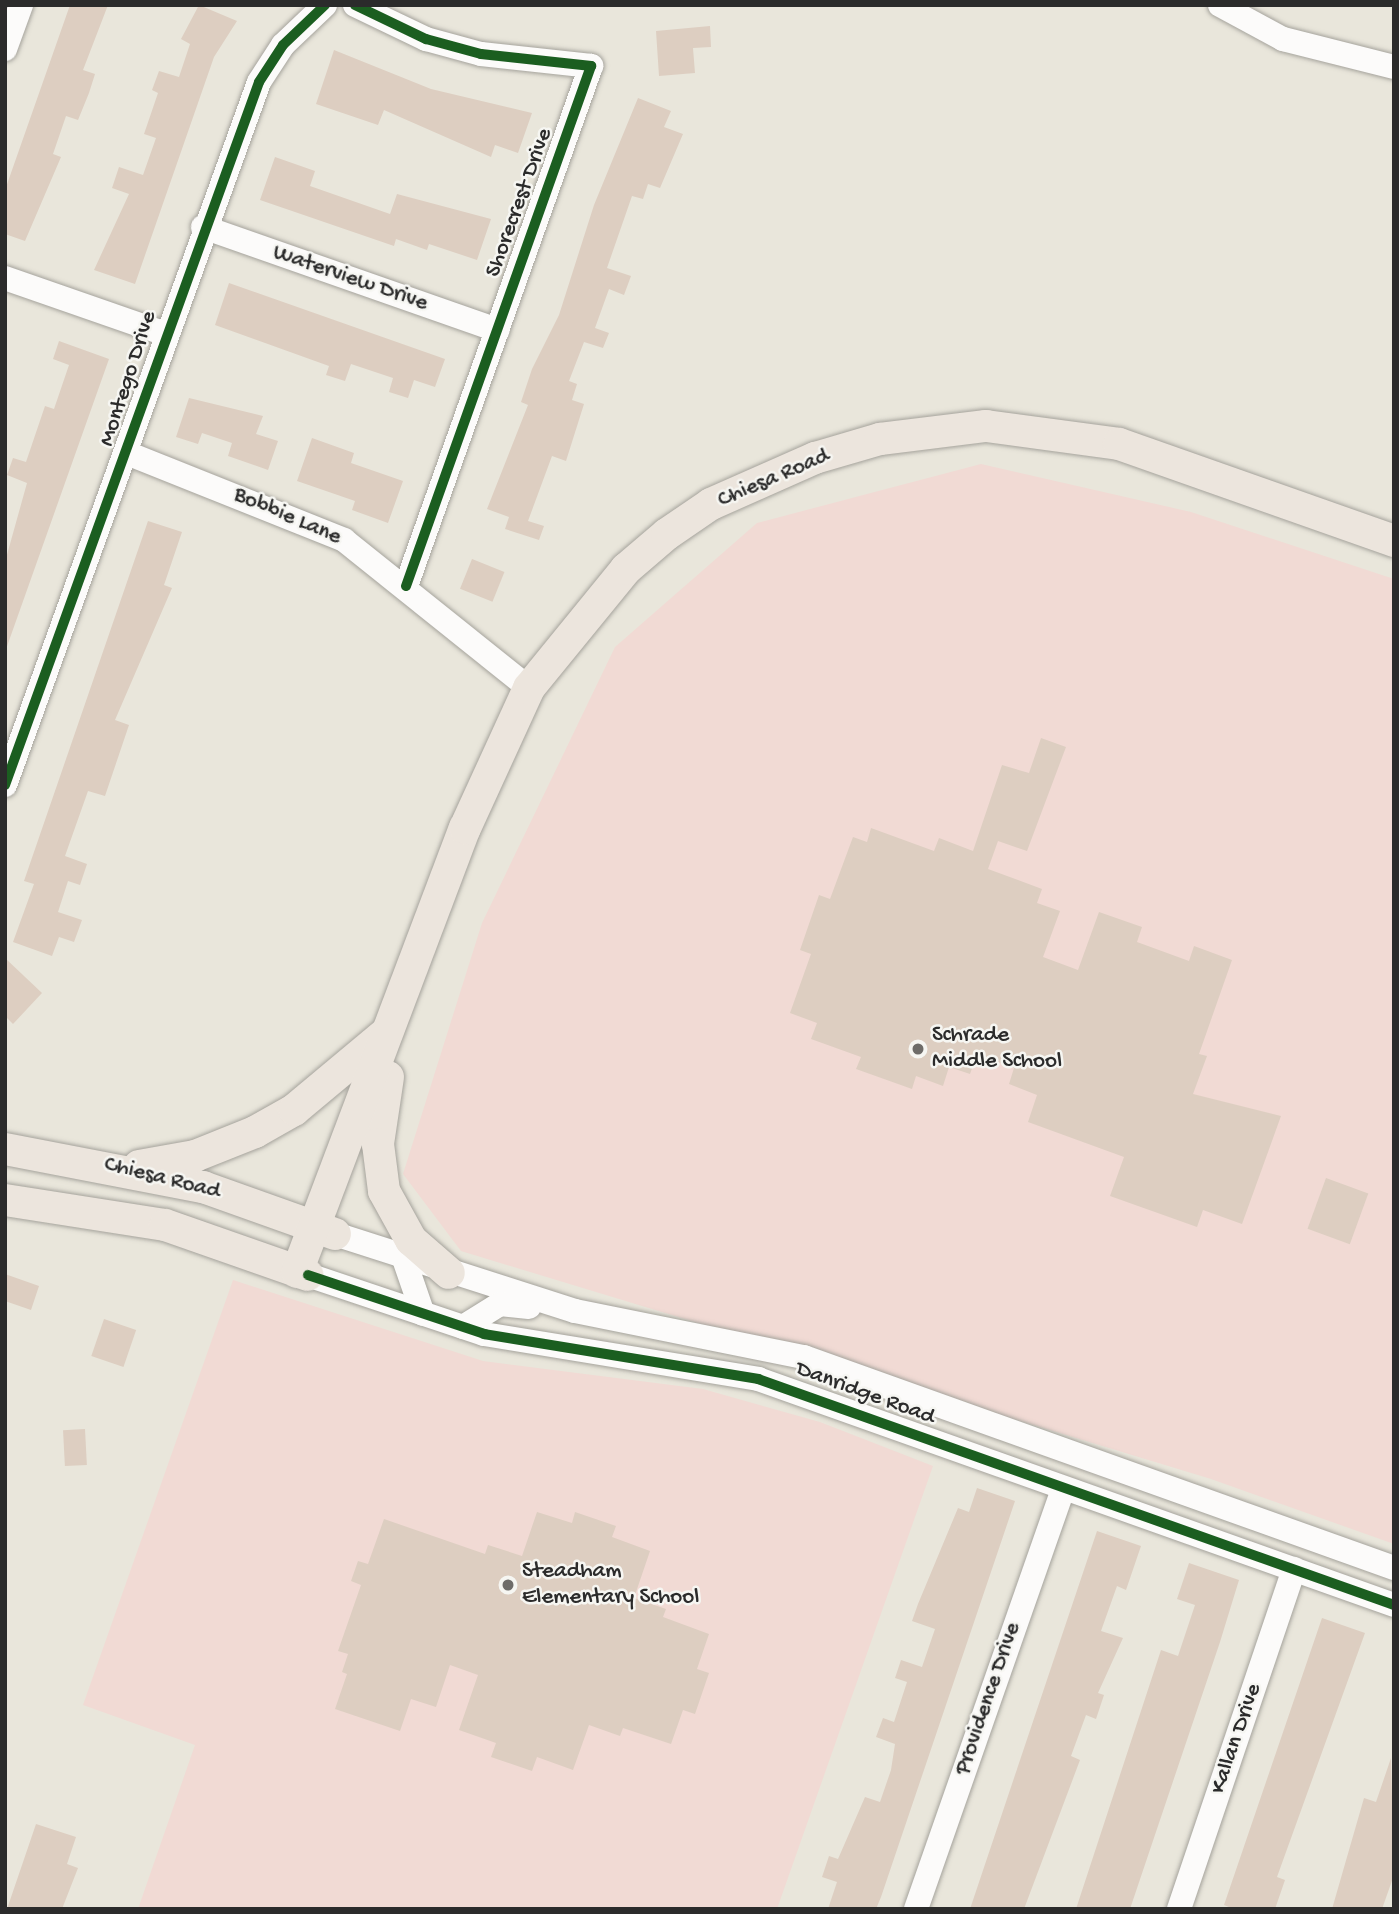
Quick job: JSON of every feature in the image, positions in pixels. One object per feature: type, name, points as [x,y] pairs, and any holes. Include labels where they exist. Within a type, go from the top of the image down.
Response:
[{"type":"main road","name":"Chiesa Road","points":[[5,1200],[165,1225],[308,1275],[388,1077],[411,983],[465,828],[529,688],[626,569],[667,534],[752,484],[880,439],[986,426],[1078,435],[1235,482],[1394,541]]},
{"type":"main road","name":"Chiesa Road","points":[[325,1230],[384,1034],[411,983]]},
{"type":"main road","points":[[128,1168],[195,1156],[256,1132],[294,1110],[384,1034]]},
{"type":"main road","points":[[388,1077],[378,1144],[384,1191],[411,1240],[449,1273]]},
{"type":"main road","name":"Chiesa Road","points":[[5,1149],[128,1168],[325,1230]]},
{"type":"street","points":[[5,49],[21,5]]},
{"type":"street","name":"Montego Drive","points":[[5,785],[127,453],[203,227],[259,82],[283,45],[325,5]]},
{"type":"street","name":"Shorecrest Drive","points":[[355,5],[426,39],[481,54],[591,66],[407,586]]},
{"type":"street","points":[[1220,5],[1283,39],[1394,67]]},
{"type":"street","name":"Waterview Drive","points":[[203,227],[497,330]]},
{"type":"street","points":[[5,278],[166,334]]},
{"type":"street","name":"Bobbie Lane","points":[[127,453],[344,540],[407,586],[529,688]]},
{"type":"street","name":"Danridge Road","points":[[325,1230],[449,1273],[575,1311],[804,1356],[1394,1568]]},
{"type":"street","points":[[403,1256],[423,1314]]},
{"type":"street","name":"Danridge Road","points":[[308,1275],[463,1327],[758,1379],[1063,1490],[1394,1605]]},
{"type":"street","points":[[463,1327],[500,1304],[575,1311]]},
{"type":"street","name":"Providence Drive","points":[[916,1909],[1063,1490]]},
{"type":"street","name":"Kallan Drive","points":[[1179,1909],[1294,1569]]},
{"type":"shaded area","name":"Schrade Middle School","points":[[981,464],[1191,512],[1394,579],[1394,1544],[1211,1479],[461,1251],[403,1174],[482,923],[615,647],[757,523]]},
{"type":"shaded area","name":"Steadham Elementary School","points":[[233,1280],[483,1361],[703,1389],[820,1422],[933,1466],[777,1909],[138,1909],[195,1745],[83,1705]]},
{"type":"building","points":[[70,5],[108,5],[83,70],[95,74],[89,93],[78,120],[66,116],[53,154],[61,157],[25,241],[5,234],[5,190]]},
{"type":"building","points":[[199,5],[237,21],[214,57],[135,284],[94,270],[129,194],[112,188],[119,167],[143,175],[156,138],[144,134],[158,93],[152,90],[159,71],[179,77],[190,44],[181,39]]},
{"type":"building","points":[[710,26],[711,47],[693,48],[695,73],[659,76],[656,31]]},
{"type":"building","points":[[334,50],[431,89],[532,113],[518,153],[495,145],[491,157],[384,110],[378,125],[316,104]]},
{"type":"building","points":[[638,98],[671,111],[664,127],[683,134],[660,188],[648,184],[643,199],[632,196],[607,268],[631,276],[624,295],[609,289],[595,328],[609,333],[603,348],[584,342],[569,381],[577,384],[572,400],[584,404],[566,461],[552,456],[528,521],[544,526],[539,540],[505,529],[509,517],[487,509],[528,405],[521,402],[532,369],[559,315],[594,205]]},
{"type":"building","points":[[275,157],[315,171],[310,186],[390,214],[397,194],[491,219],[477,260],[429,244],[427,250],[396,239],[394,246],[260,200]]},
{"type":"building","points":[[229,283],[445,359],[435,387],[414,380],[408,398],[389,392],[393,378],[351,364],[345,381],[326,375],[329,366],[215,325]]},
{"type":"building","points":[[59,341],[109,359],[5,652],[5,562],[27,483],[7,475],[13,458],[26,462],[45,406],[54,409],[69,365],[53,359]]},
{"type":"building","points":[[189,398],[263,416],[256,434],[278,441],[268,470],[228,456],[232,443],[202,433],[198,444],[176,437]]},
{"type":"building","points":[[312,438],[354,453],[351,463],[403,481],[388,523],[352,510],[355,501],[297,481]]},
{"type":"building","points":[[148,521],[182,532],[164,585],[172,588],[115,720],[129,725],[105,796],[88,791],[65,856],[87,864],[80,885],[68,881],[58,912],[82,920],[74,942],[59,937],[52,956],[13,942],[34,884],[24,881]]},
{"type":"building","points":[[472,559],[504,572],[492,602],[460,589]]},
{"type":"building","points":[[1041,738],[1066,747],[1027,851],[998,841],[988,869],[1042,889],[1037,903],[1060,911],[1043,957],[1078,970],[1099,912],[1142,927],[1137,942],[1189,961],[1194,946],[1232,960],[1199,1054],[1207,1056],[1193,1094],[1281,1116],[1242,1224],[1203,1210],[1197,1227],[1110,1196],[1124,1157],[1028,1122],[1037,1095],[1009,1084],[1014,1068],[977,1054],[970,1074],[949,1067],[943,1086],[916,1076],[912,1089],[856,1069],[861,1057],[811,1039],[817,1023],[790,1013],[811,954],[800,950],[819,895],[830,899],[853,837],[867,842],[871,828],[934,851],[939,838],[973,851],[1002,765],[1029,773]]},
{"type":"building","points":[[5,958],[42,993],[13,1024],[5,1016]]},
{"type":"building","points":[[1326,1178],[1368,1193],[1350,1244],[1308,1229]]},
{"type":"building","points":[[5,1274],[39,1286],[31,1310],[5,1301]]},
{"type":"building","points":[[104,1319],[136,1330],[123,1367],[91,1356]]},
{"type":"building","points":[[85,1429],[87,1465],[65,1466],[63,1430]]},
{"type":"building","points":[[977,1488],[1015,1501],[881,1897],[876,1909],[828,1909],[837,1882],[822,1877],[829,1856],[838,1859],[865,1797],[880,1802],[891,1770],[895,1744],[876,1737],[883,1718],[894,1722],[907,1682],[895,1678],[901,1660],[922,1667],[935,1629],[912,1621],[918,1604],[958,1508],[969,1512]]},
{"type":"building","points":[[537,1512],[572,1523],[575,1512],[616,1526],[612,1537],[650,1551],[634,1598],[666,1609],[663,1617],[709,1634],[697,1669],[709,1673],[695,1714],[683,1710],[671,1744],[623,1728],[620,1736],[589,1725],[573,1770],[537,1757],[532,1771],[491,1757],[496,1743],[459,1730],[478,1675],[450,1665],[436,1707],[411,1699],[400,1731],[335,1709],[347,1674],[342,1672],[348,1654],[338,1651],[361,1585],[351,1581],[358,1561],[368,1564],[384,1519],[485,1554],[488,1545],[522,1556]]},
{"type":"building","points":[[1097,1531],[1141,1546],[1126,1590],[1117,1586],[1101,1631],[1123,1638],[1098,1693],[1104,1695],[1096,1719],[1086,1715],[1071,1756],[1080,1760],[1024,1909],[970,1909]]},
{"type":"building","points":[[1189,1563],[1239,1580],[1220,1642],[1130,1909],[1076,1909],[1161,1650],[1178,1656],[1195,1605],[1177,1599]]},
{"type":"building","points":[[1322,1618],[1365,1633],[1277,1877],[1285,1880],[1275,1909],[1234,1909],[1224,1905]]},
{"type":"building","points":[[1391,1758],[1394,1875],[1382,1909],[1332,1909],[1364,1798],[1376,1802]]},
{"type":"building","points":[[36,1824],[76,1837],[67,1864],[78,1868],[62,1909],[7,1909]]},
{"type":"cycle path","points":[[5,785],[259,82],[283,45],[325,5]]},
{"type":"cycle path","points":[[355,5],[426,39],[481,54],[591,66],[406,586]]},
{"type":"cycle path","points":[[308,1275],[484,1334],[758,1379],[1394,1605]]},
{"type":"place","name":"Schrade Middle School","points":[[918,1049]]},
{"type":"place","name":"Steadham Elementary School","points":[[508,1585]]}]
